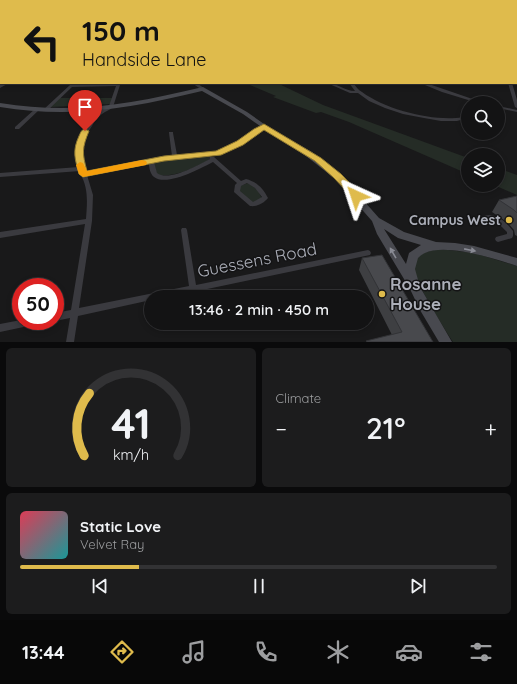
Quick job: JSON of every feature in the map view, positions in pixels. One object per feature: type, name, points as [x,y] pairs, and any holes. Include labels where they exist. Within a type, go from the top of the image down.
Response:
[{"type":"main road","points":[[0,105],[37,110],[78,110],[157,100],[203,90],[245,113],[264,127],[309,154],[328,168],[347,186],[376,220],[401,235],[432,245],[470,249],[517,262]]},
{"type":"main road","points":[[376,220],[380,231],[446,342]]},
{"type":"main road","points":[[413,285],[410,269],[411,261],[421,250],[432,245]]},
{"type":"street","points":[[195,84],[203,90]]},
{"type":"street","points":[[331,84],[351,92],[358,92],[388,106],[422,117],[447,120],[461,118]]},
{"type":"street","points":[[353,84],[358,92]]},
{"type":"street","points":[[425,84],[461,97]]},
{"type":"street","points":[[510,84],[517,107]]},
{"type":"street","points":[[45,110],[71,86],[118,85],[111,107],[100,113],[92,122],[85,131],[79,146],[78,153],[82,172],[89,193],[89,221],[70,342]]},
{"type":"street","points":[[505,108],[517,111]]},
{"type":"street","points":[[17,128],[37,110]]},
{"type":"street","points":[[78,110],[86,114],[92,122]]},
{"type":"street","points":[[151,161],[153,173],[157,177],[161,178],[182,174],[264,127]]},
{"type":"street","points":[[171,134],[176,157]]},
{"type":"street","points":[[0,175],[82,172],[176,157],[212,157],[240,183]]},
{"type":"street","points":[[249,181],[262,192],[265,198],[258,203],[250,203],[237,192],[236,189],[240,183],[249,181]]},
{"type":"street","points":[[478,219],[491,216],[497,219],[510,231],[510,236],[498,239]]},
{"type":"street","points":[[0,235],[89,221]]},
{"type":"street","points":[[184,230],[193,289]]},
{"type":"street","name":"Guessens Road","points":[[188,290],[368,253]]},
{"type":"street","name":"Guessens Road","points":[[64,315],[144,298]]},
{"type":"street","points":[[0,328],[12,325]]},
{"type":"shaded area","points":[[247,84],[279,84],[323,105],[461,155],[461,171],[349,122],[321,112],[316,113],[273,97],[276,96]]},
{"type":"shaded area","points":[[60,98],[112,98],[111,104],[50,107]]},
{"type":"shaded area","points":[[205,155],[209,157],[209,160],[190,169],[177,174],[157,175],[154,164],[156,162]]},
{"type":"shaded area","points":[[505,171],[517,175],[517,195],[505,190]]},
{"type":"shaded area","points":[[248,183],[258,190],[262,199],[256,202],[251,202],[239,191],[240,186]]},
{"type":"shaded area","points":[[439,249],[474,253],[517,266],[517,342],[453,342],[429,304],[415,272],[414,265],[421,255]]},
{"type":"building","points":[[517,196],[517,213],[499,200]]},
{"type":"building","points":[[382,255],[433,342],[366,341],[402,332],[362,258]]},
{"type":"slow traffic","points":[[80,165],[83,174],[142,163]]},
{"type":"place","name":"Campus West","points":[[509,220]]},
{"type":"place","name":"Rosanne House","points":[[382,294]]},
{"type":"route","points":[[85,131],[81,139],[78,153],[83,174],[164,158],[218,153],[240,143],[257,130],[264,127],[318,160],[337,176],[356,196]]}]
